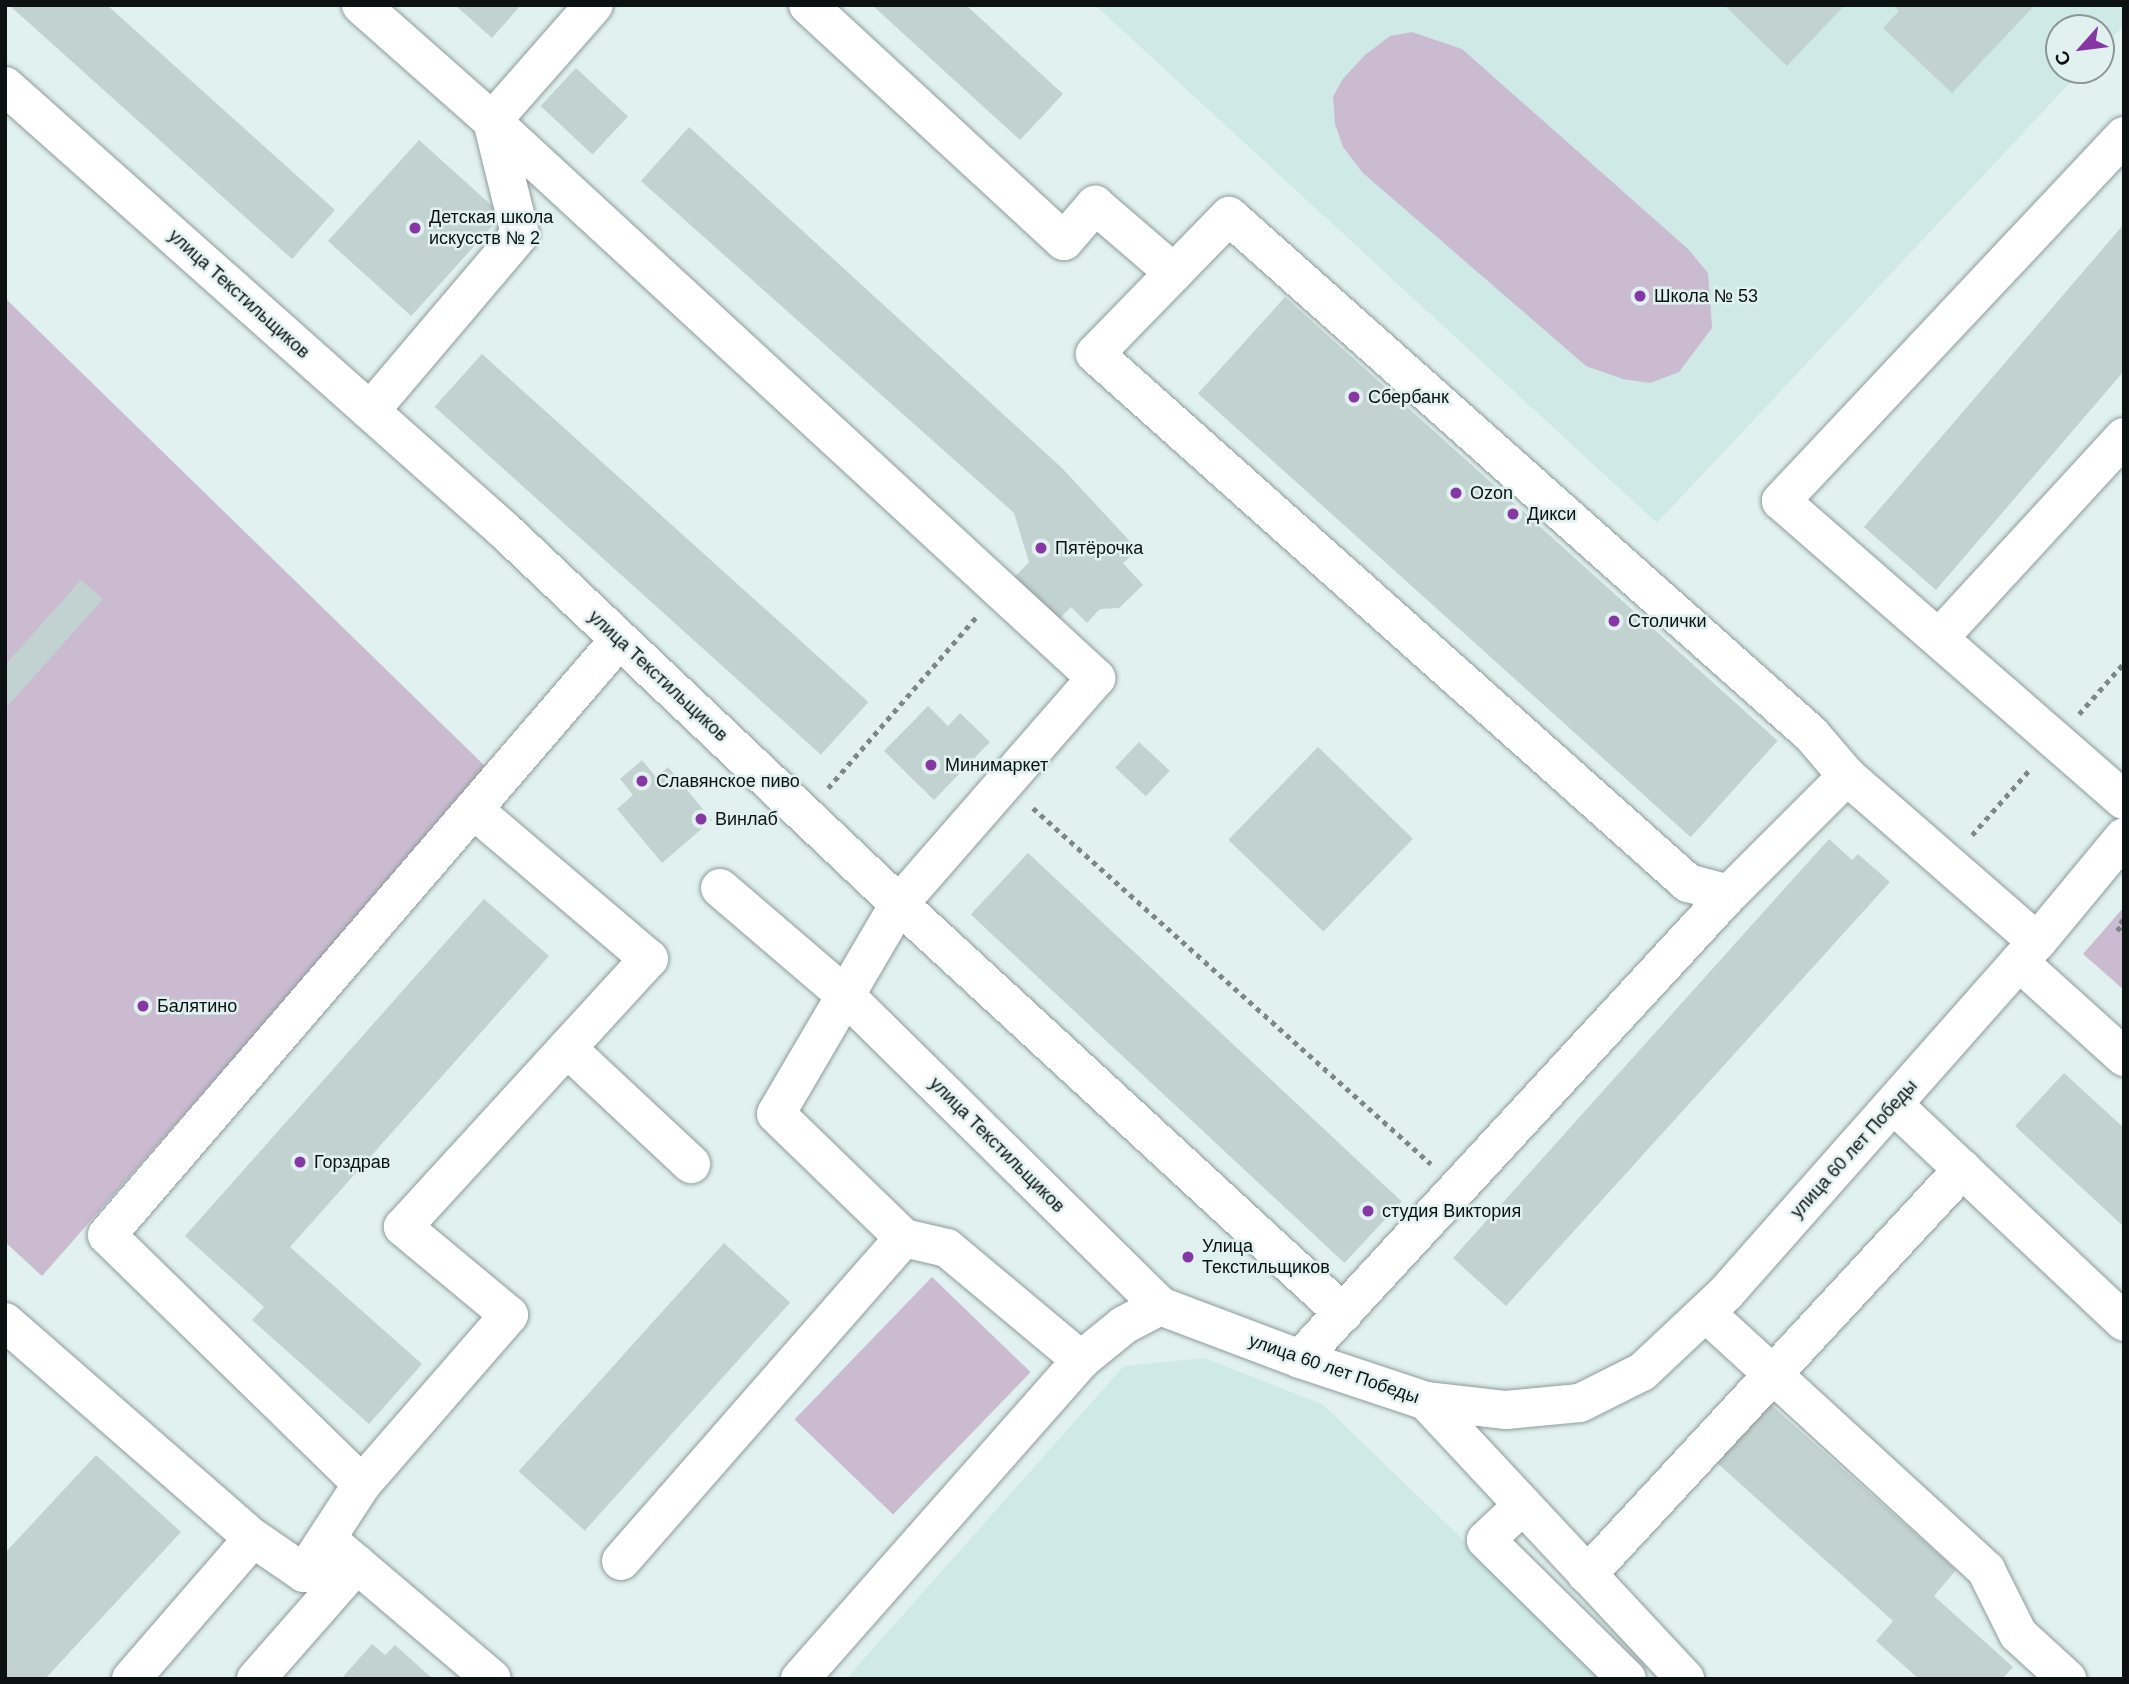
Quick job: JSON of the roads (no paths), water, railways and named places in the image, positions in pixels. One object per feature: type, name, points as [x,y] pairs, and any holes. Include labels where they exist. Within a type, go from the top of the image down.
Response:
[{"type":"street","points":[[361,5],[492,121],[1096,678],[899,904],[776,1114],[904,1238],[947,1248],[1081,1360]]},
{"type":"street","points":[[492,121],[594,5]]},
{"type":"street","points":[[808,5],[1064,241],[1095,205],[1174,273]]},
{"type":"street","name":"улица Текстильщиков","points":[[5,86],[505,531],[899,904],[1343,1313]]},
{"type":"street","points":[[369,411],[520,234],[492,121]]},
{"type":"street","points":[[2124,136],[1781,501],[2124,800]]},
{"type":"street","points":[[1729,894],[1688,883],[1095,354],[1229,216],[1811,734],[1847,776],[1946,864],[2124,1056]]},
{"type":"street","points":[[1939,638],[2124,437]]},
{"type":"street","points":[[362,1484],[107,1236],[619,640]]},
{"type":"street","points":[[1300,1359],[1729,894],[1847,776]]},
{"type":"street","points":[[5,1322],[253,1538],[304,1573],[362,1484],[509,1315],[403,1227],[649,959],[473,809]]},
{"type":"street","name":"улица 60 лет Победы","points":[[1160,1306],[1300,1359],[1426,1401],[1506,1410],[1580,1403],[1642,1372],[1707,1314],[2028,952],[2124,837]]},
{"type":"street","name":"улица Текстильщиков","points":[[720,888],[845,995],[1160,1306]]},
{"type":"street","points":[[567,1048],[691,1164]]},
{"type":"street","points":[[1894,1105],[2124,1322]]},
{"type":"street","points":[[1587,1575],[1963,1169]]},
{"type":"street","points":[[621,1561],[904,1238]]},
{"type":"street","points":[[800,1679],[1081,1360],[1124,1325],[1160,1306]]},
{"type":"street","points":[[1707,1314],[1986,1570],[2018,1634],[2067,1679]]},
{"type":"street","points":[[1426,1401],[1685,1679]]},
{"type":"street","points":[[1523,1505],[1486,1540],[1627,1679]]},
{"type":"street","points":[[131,1679],[253,1538]]},
{"type":"street","points":[[327,1538],[492,1679]]},
{"type":"street","points":[[256,1679],[357,1564]]},
{"type":"place","name":"Детская школа искусств № 2","points":[[415,228]]},
{"type":"place","name":"Школа № 53","points":[[1640,296]]},
{"type":"place","name":"Сбербанк","points":[[1354,397]]},
{"type":"place","name":"Ozon","points":[[1456,493]]},
{"type":"place","name":"Дикси","points":[[1513,514]]},
{"type":"place","name":"Пятёрочка","points":[[1041,548]]},
{"type":"place","name":"Столички","points":[[1614,621]]},
{"type":"place","name":"Минимаркет","points":[[931,765]]},
{"type":"place","name":"Славянское пиво","points":[[642,781]]},
{"type":"place","name":"Винлаб","points":[[701,819]]},
{"type":"place","name":"Балятино","points":[[143,1006]]},
{"type":"place","name":"Горздрав","points":[[300,1162]]},
{"type":"place","name":"студия Виктория","points":[[1368,1211]]},
{"type":"place","name":"Улица Текстильщиков","points":[[1188,1257]]}]
